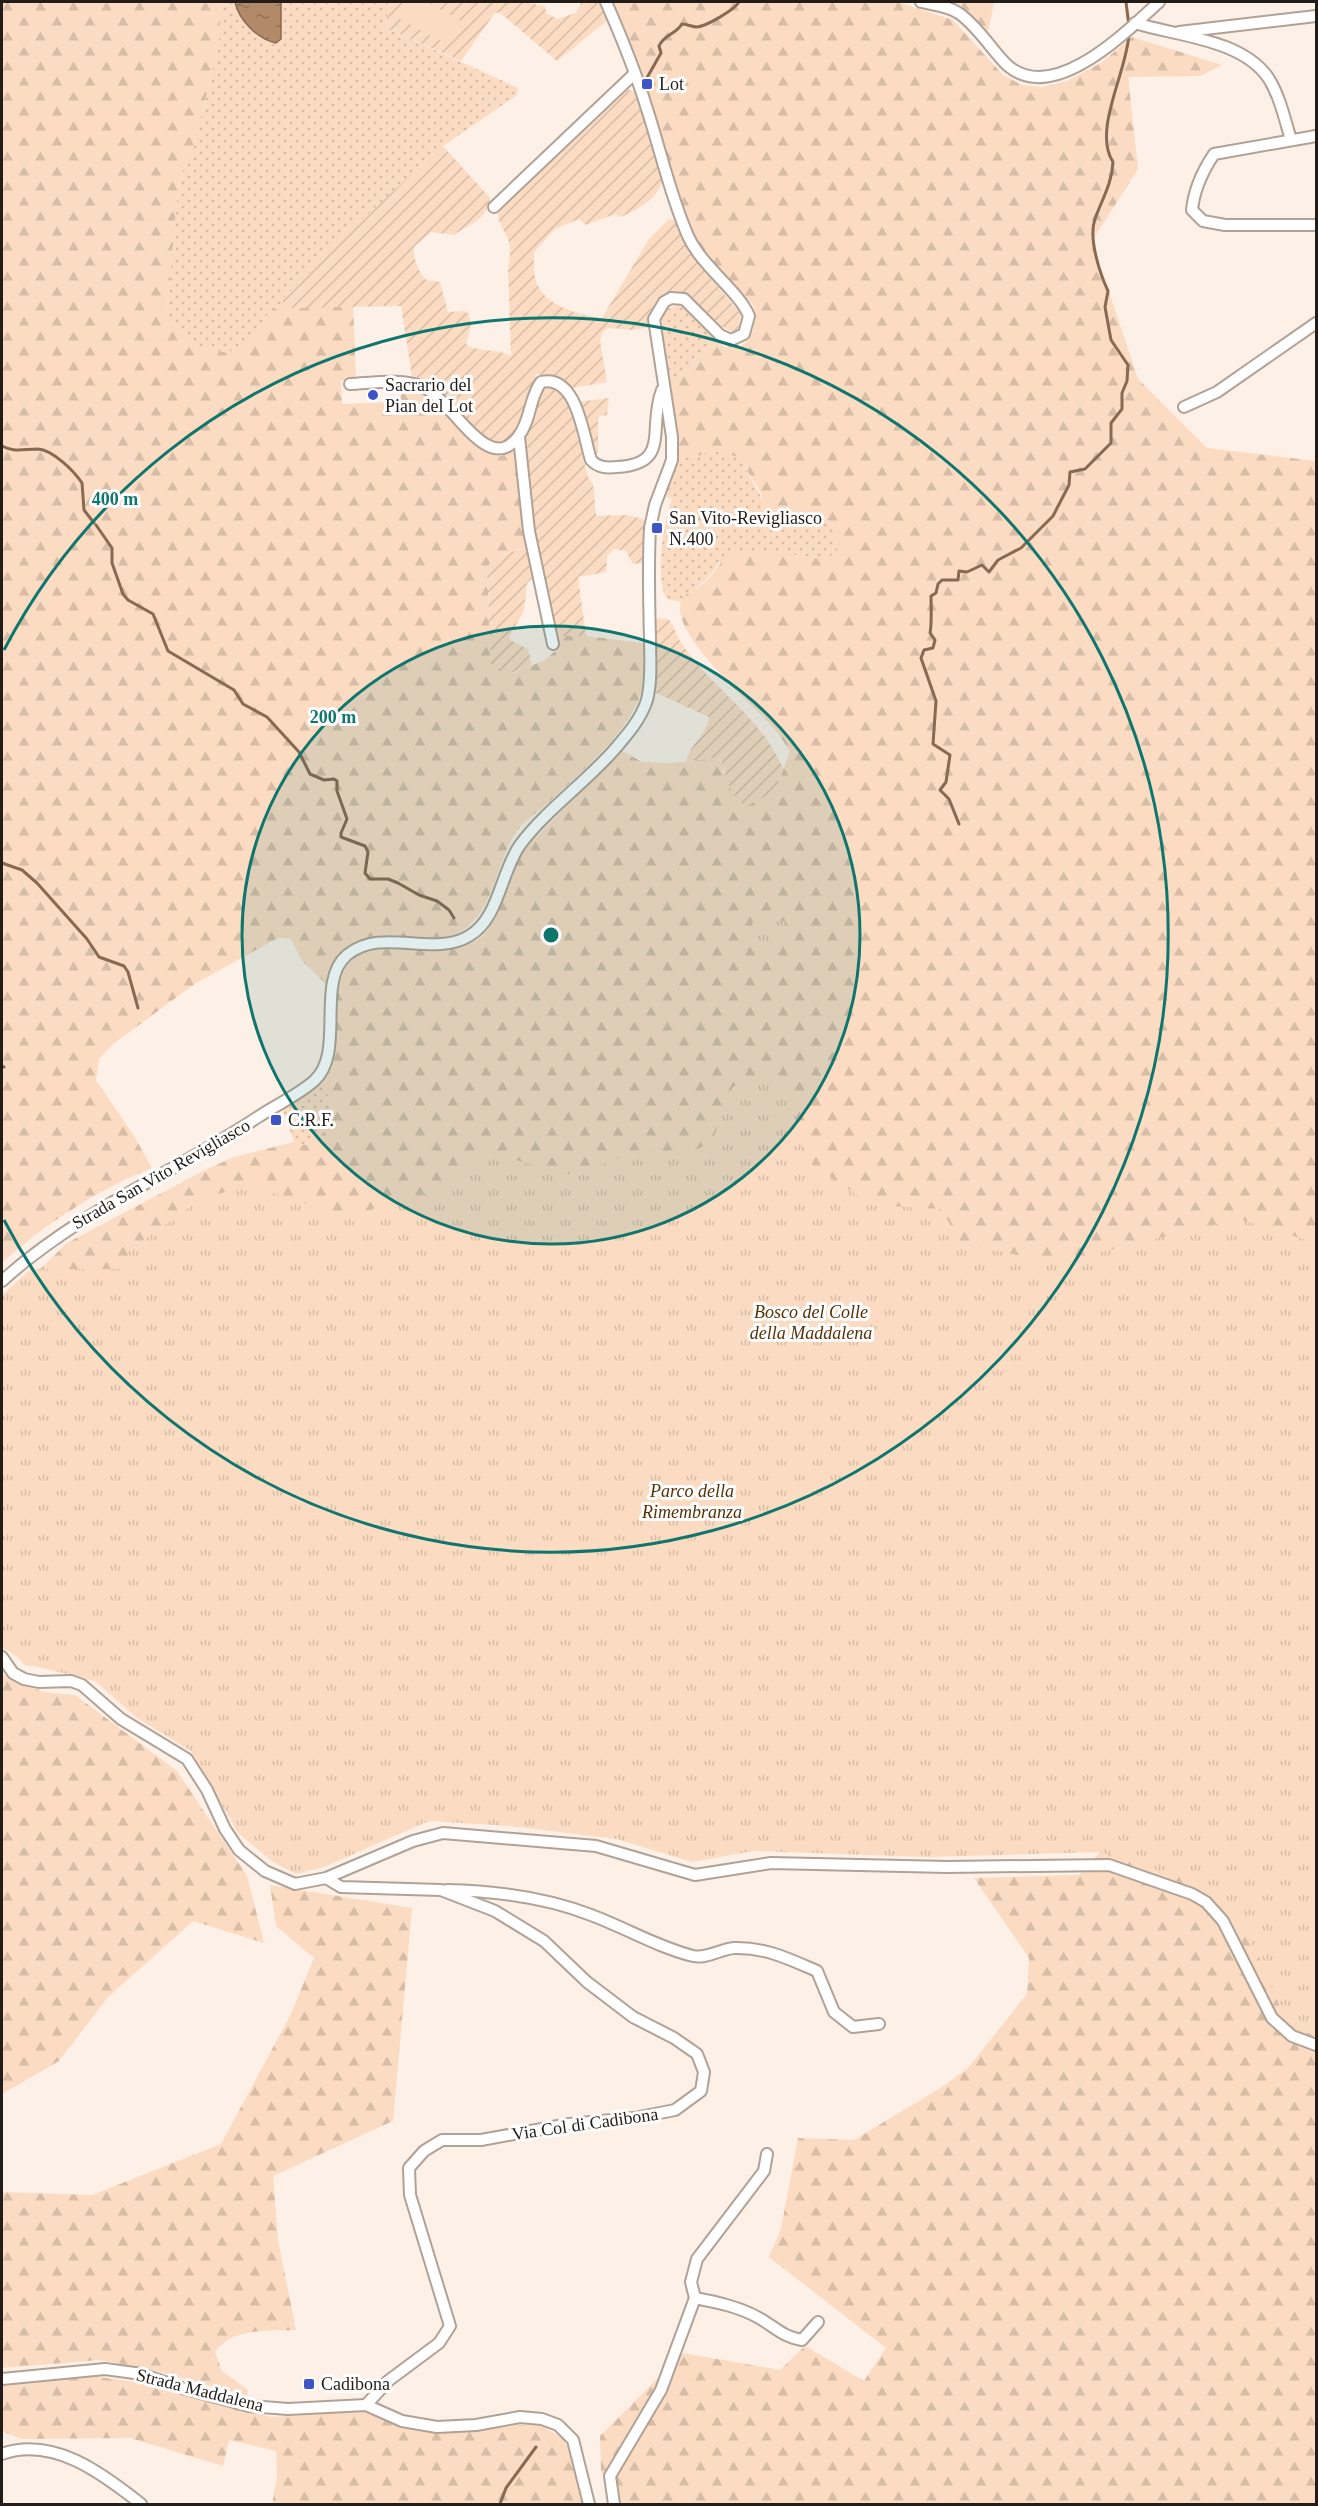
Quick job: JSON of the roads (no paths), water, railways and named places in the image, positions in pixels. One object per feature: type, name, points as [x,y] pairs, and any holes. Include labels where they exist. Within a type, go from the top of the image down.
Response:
[{"type":"street","name":"Strada San Vito Revigliasco","points":[[2,1281],[59,1234],[94,1211],[201,1153],[316,1080],[326,1059],[333,983],[340,962],[356,950],[376,944],[390,942],[443,946],[475,933],[487,916],[520,846],[601,764],[633,727],[646,701],[650,684],[651,528],[655,505],[672,460],[672,437],[653,327],[656,312],[664,302],[677,298],[690,303],[720,335],[731,340],[744,334],[749,316],[741,303],[702,260],[688,235],[673,199],[649,115],[606,2]]},
{"type":"street","points":[[921,2],[959,13],[1008,65],[1021,75],[1038,77],[1060,74],[1083,63],[1124,32],[1158,2]]},
{"type":"street","points":[[1175,32],[1317,16]]},
{"type":"street","points":[[1135,23],[1217,44],[1254,63],[1268,78],[1280,102],[1291,140]]},
{"type":"street","points":[[494,207],[634,74]]},
{"type":"street","points":[[1317,136],[1214,154],[1201,174],[1192,210],[1203,221],[1225,225],[1317,225]]},
{"type":"street","points":[[1184,406],[1218,392],[1317,323]]},
{"type":"street","name":"Strada San Vito Revigliasco","points":[[553,644],[529,531],[519,437],[536,390],[541,382],[554,381],[562,384],[570,395],[591,460],[595,465],[609,467],[635,466],[651,453],[656,406],[663,388]]},
{"type":"street","points":[[350,384],[408,382],[426,388],[442,400],[482,444],[494,450],[502,449],[519,437]]},
{"type":"street","points":[[2,1657],[13,1673],[24,1679],[39,1682],[71,1681],[82,1684],[121,1719],[187,1759],[207,1790],[225,1829],[239,1850],[265,1871],[295,1884],[326,1878],[413,1841],[442,1833],[596,1846],[695,1875],[771,1863],[969,1867],[1110,1865],[1182,1890],[1206,1902],[1223,1921],[1272,2018],[1292,2036],[1317,2045]]},
{"type":"street","name":"Via Col di Cadibona","points":[[326,1878],[341,1887],[488,1891],[538,1899],[589,1914],[663,1947],[697,1957],[732,1948],[771,1951],[817,1971],[834,2012],[853,2027],[879,2024]]},
{"type":"street","name":"Via Col di Cadibona","points":[[366,2405],[388,2381],[439,2343],[450,2325],[410,2195],[409,2168],[424,2151],[442,2140],[482,2140],[569,2124],[634,2118],[675,2110],[701,2091],[704,2072],[697,2054],[674,2038],[633,2017],[587,1982],[544,1941],[495,1911],[441,1890]]},
{"type":"street","points":[[614,2505],[610,2476],[661,2390],[695,2298],[691,2282],[698,2259],[764,2171],[767,2154]]},
{"type":"street","points":[[695,2298],[724,2304],[759,2318],[786,2337],[802,2340],[818,2322]]},
{"type":"street","name":"Strada Maddalena","points":[[2,2379],[105,2369],[142,2374],[182,2388],[249,2406],[288,2409],[366,2405],[402,2421],[437,2427],[476,2425],[520,2417],[542,2419],[558,2425],[573,2440],[589,2505]]},
{"type":"street","points":[[2,2454],[20,2447],[51,2451],[79,2462],[111,2480],[141,2505]]},
{"type":"water","points":[[235,2],[281,2],[281,39],[276,43],[256,33],[240,15]]},
{"type":"waterway","points":[[644,83],[661,53],[659,46],[664,39],[682,24],[695,27],[713,21],[739,2]]},
{"type":"waterway","points":[[1126,2],[1129,26]]},
{"type":"waterway","points":[[959,824],[949,799],[940,790],[946,782],[950,755],[933,744],[936,701],[921,658],[924,650],[933,648],[935,640],[930,633],[931,596],[936,593],[938,584],[942,580],[958,580],[959,571],[967,572],[982,565],[989,572],[998,560],[1021,548],[1053,516],[1069,485],[1070,472],[1085,469],[1111,443],[1111,423],[1122,409],[1122,393],[1127,381],[1128,365],[1111,340],[1105,307],[1108,291],[1096,256],[1093,227],[1112,170],[1113,162],[1106,134],[1129,33]]},
{"type":"waterway","points":[[2,446],[15,450],[44,450],[63,462],[82,483],[84,510],[94,523]]},
{"type":"waterway","points":[[96,525],[112,548],[112,563],[123,594],[128,600],[153,614],[168,651],[234,690],[243,704],[267,717],[299,752],[310,774],[324,780],[337,781],[337,791],[347,819],[341,837],[365,846],[368,852],[365,873],[370,879],[388,879],[419,895],[437,901],[449,910],[454,918]]},
{"type":"waterway","points":[[2,863],[22,870],[37,883],[87,939],[99,957],[124,966],[128,972],[138,1008]]},
{"type":"waterway","points":[[500,2504],[506,2488],[536,2447]]},
{"type":"place","name":"Lot","points":[[647,84]]},
{"type":"place","name":"Sacrario del Pian del Lot","points":[[373,395]]},
{"type":"place","name":"San Vito-Revigliasco N.400","points":[[657,528]]},
{"type":"place","name":"C.R.F.","points":[[276,1120]]},
{"type":"place","name":"Cadibona","points":[[309,2384]]},
{"type":"park label","name":"Bosco del Colle della Maddalena","points":[[811,1322]]},
{"type":"park label","name":"Parco della Rimembranza","points":[[692,1501]]}]
